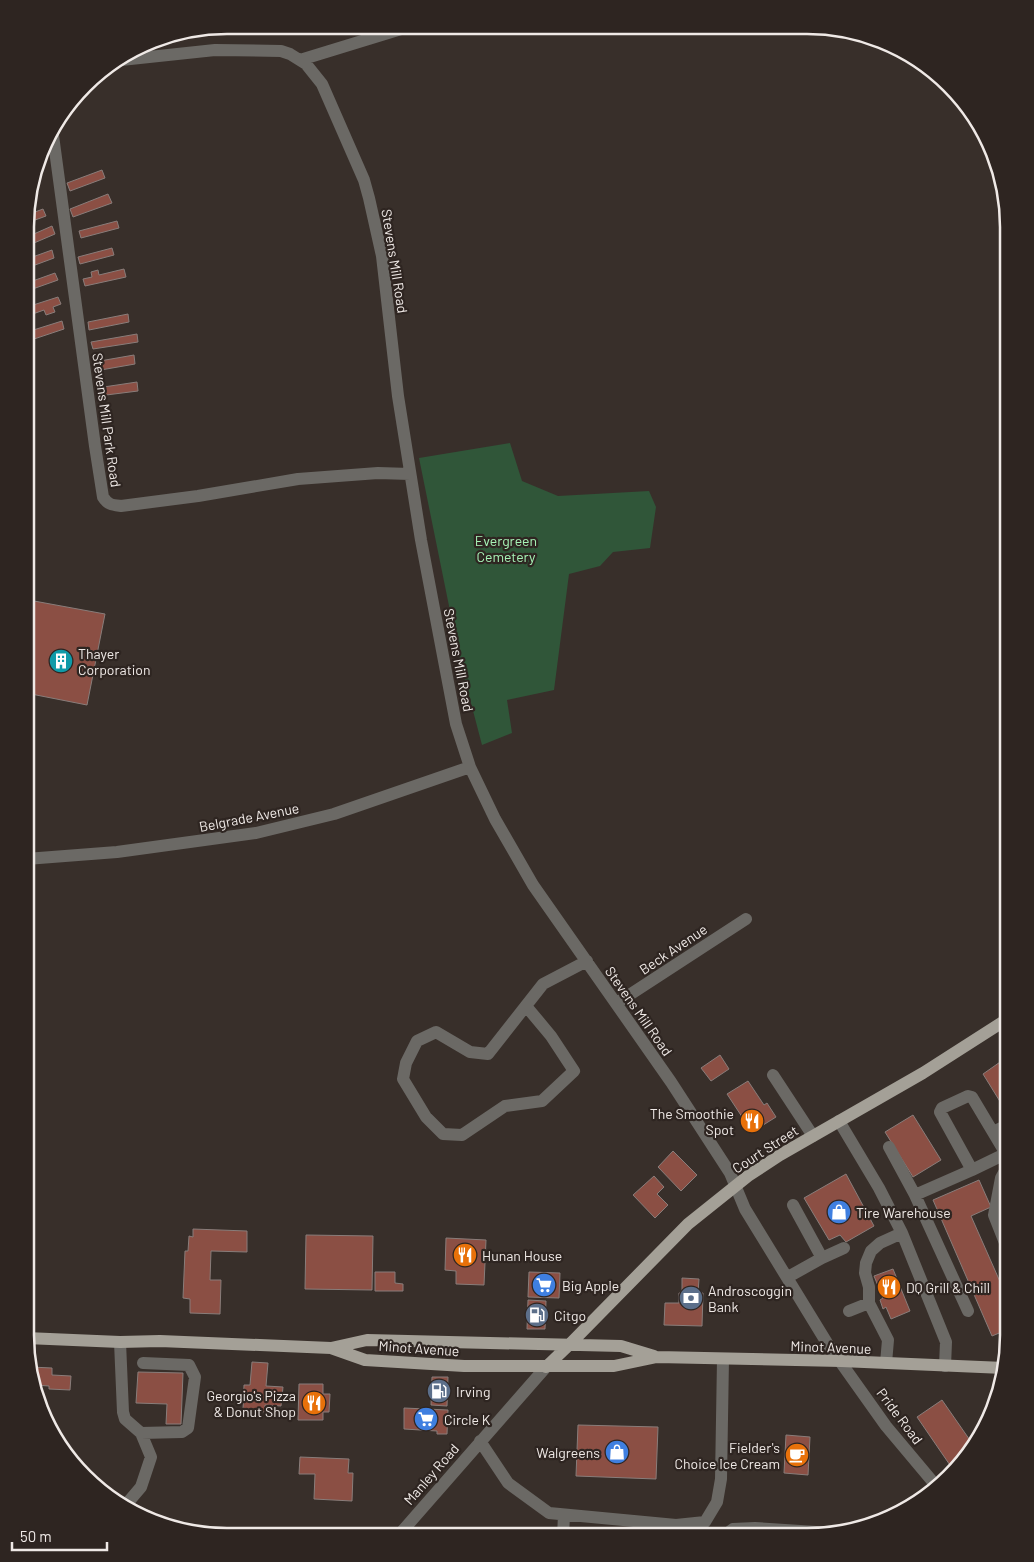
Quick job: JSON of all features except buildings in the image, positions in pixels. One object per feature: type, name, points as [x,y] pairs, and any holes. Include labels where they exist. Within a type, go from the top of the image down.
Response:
[{"type":"main road","name":"Court Street","points":[[569,1345],[688,1224],[736,1186],[780,1155],[923,1073],[1000,1024]]},
{"type":"main road","name":"Minot Avenue","points":[[34,1338],[331,1348],[367,1340],[621,1346],[657,1357]]},
{"type":"main road","name":"Manley Road","points":[[546,1367],[569,1345]]},
{"type":"main road","name":"Minot Avenue","points":[[331,1348],[364,1360],[464,1366],[614,1366],[657,1357],[998,1368]]},
{"type":"street","points":[[300,60],[384,34]]},
{"type":"street","name":"Stevens Mill Road","points":[[132,59],[215,50],[281,51],[306,64],[322,84],[370,198],[383,264],[398,396],[410,474],[456,724],[470,768],[515,856],[533,885],[617,1004],[725,1164],[745,1209],[827,1343],[841,1362]]},
{"type":"street","name":"Stevens Mill Park Road","points":[[54,142],[95,446],[104,497],[107,502],[111,505],[122,506],[198,496],[298,478],[378,473],[410,474]]},
{"type":"street","name":"Belgrade Avenue","points":[[34,857],[117,852],[256,833],[334,814],[470,768]]},
{"type":"street","name":"Beck Avenue","points":[[617,1004],[746,919]]},
{"type":"street","points":[[526,1006],[551,1036],[574,1072],[542,1101],[505,1106],[462,1136],[443,1134],[426,1117],[403,1079],[406,1063],[417,1042],[436,1032],[470,1052],[488,1054],[543,984],[587,961]]},
{"type":"street","points":[[774,1075],[813,1136]]},
{"type":"street","points":[[972,1170],[940,1112],[942,1108],[968,1096],[972,1097],[1000,1145]]},
{"type":"street","points":[[839,1121],[879,1188],[902,1233],[946,1342],[945,1366]]},
{"type":"street","points":[[993,1132],[1000,1128]]},
{"type":"street","points":[[889,1147],[915,1195],[968,1311]]},
{"type":"street","points":[[915,1195],[972,1170],[1000,1161]]},
{"type":"street","points":[[1000,1183],[994,1215],[1000,1230]]},
{"type":"street","points":[[793,1204],[822,1258]]},
{"type":"street","points":[[886,1363],[888,1340],[869,1303],[866,1263],[871,1251],[880,1242],[902,1233]]},
{"type":"street","points":[[788,1277],[844,1248]]},
{"type":"street","points":[[848,1311],[869,1303]]},
{"type":"street","points":[[120,1342],[122,1412],[125,1419],[141,1433],[151,1457],[141,1487],[129,1501]]},
{"type":"street","points":[[670,1528],[676,1525],[705,1522],[717,1502],[721,1479],[723,1359]]},
{"type":"street","name":"Pride Road","points":[[841,1362],[886,1426],[932,1481]]},
{"type":"street","points":[[141,1433],[182,1432],[188,1428],[195,1377],[189,1365],[143,1363]]},
{"type":"street","name":"Manley Road","points":[[405,1528],[546,1367]]},
{"type":"street","points":[[480,1441],[508,1482],[549,1513],[652,1528]]},
{"type":"street","points":[[563,1528],[564,1515]]},
{"type":"green space","name":"Evergreen Cemetery","points":[[510,443],[522,481],[558,496],[649,491],[656,507],[650,548],[613,552],[600,566],[569,574],[554,690],[507,700],[512,733],[482,745],[461,665],[419,458]]},
{"type":"place","name":"Thayer Corporation","points":[[61,661]]},
{"type":"place","name":"The Smoothie Spot","points":[[752,1121]]},
{"type":"place","name":"Tire Warehouse","points":[[839,1212]]},
{"type":"place","name":"Hunan House","points":[[465,1255]]},
{"type":"place","name":"Big Apple","points":[[544,1285]]},
{"type":"place","name":"DQ Grill & Chill","points":[[889,1287]]},
{"type":"place","name":"Androscoggin Bank","points":[[691,1298]]},
{"type":"place","name":"Citgo","points":[[537,1315]]},
{"type":"place","name":"Irving","points":[[439,1391]]},
{"type":"place","name":"Georgio's Pizza & Donut Shop","points":[[314,1403]]},
{"type":"place","name":"Circle K","points":[[426,1419]]},
{"type":"place","name":"Walgreens","points":[[617,1452]]},
{"type":"place","name":"Fielder's Choice Ice Cream","points":[[797,1455]]}]
